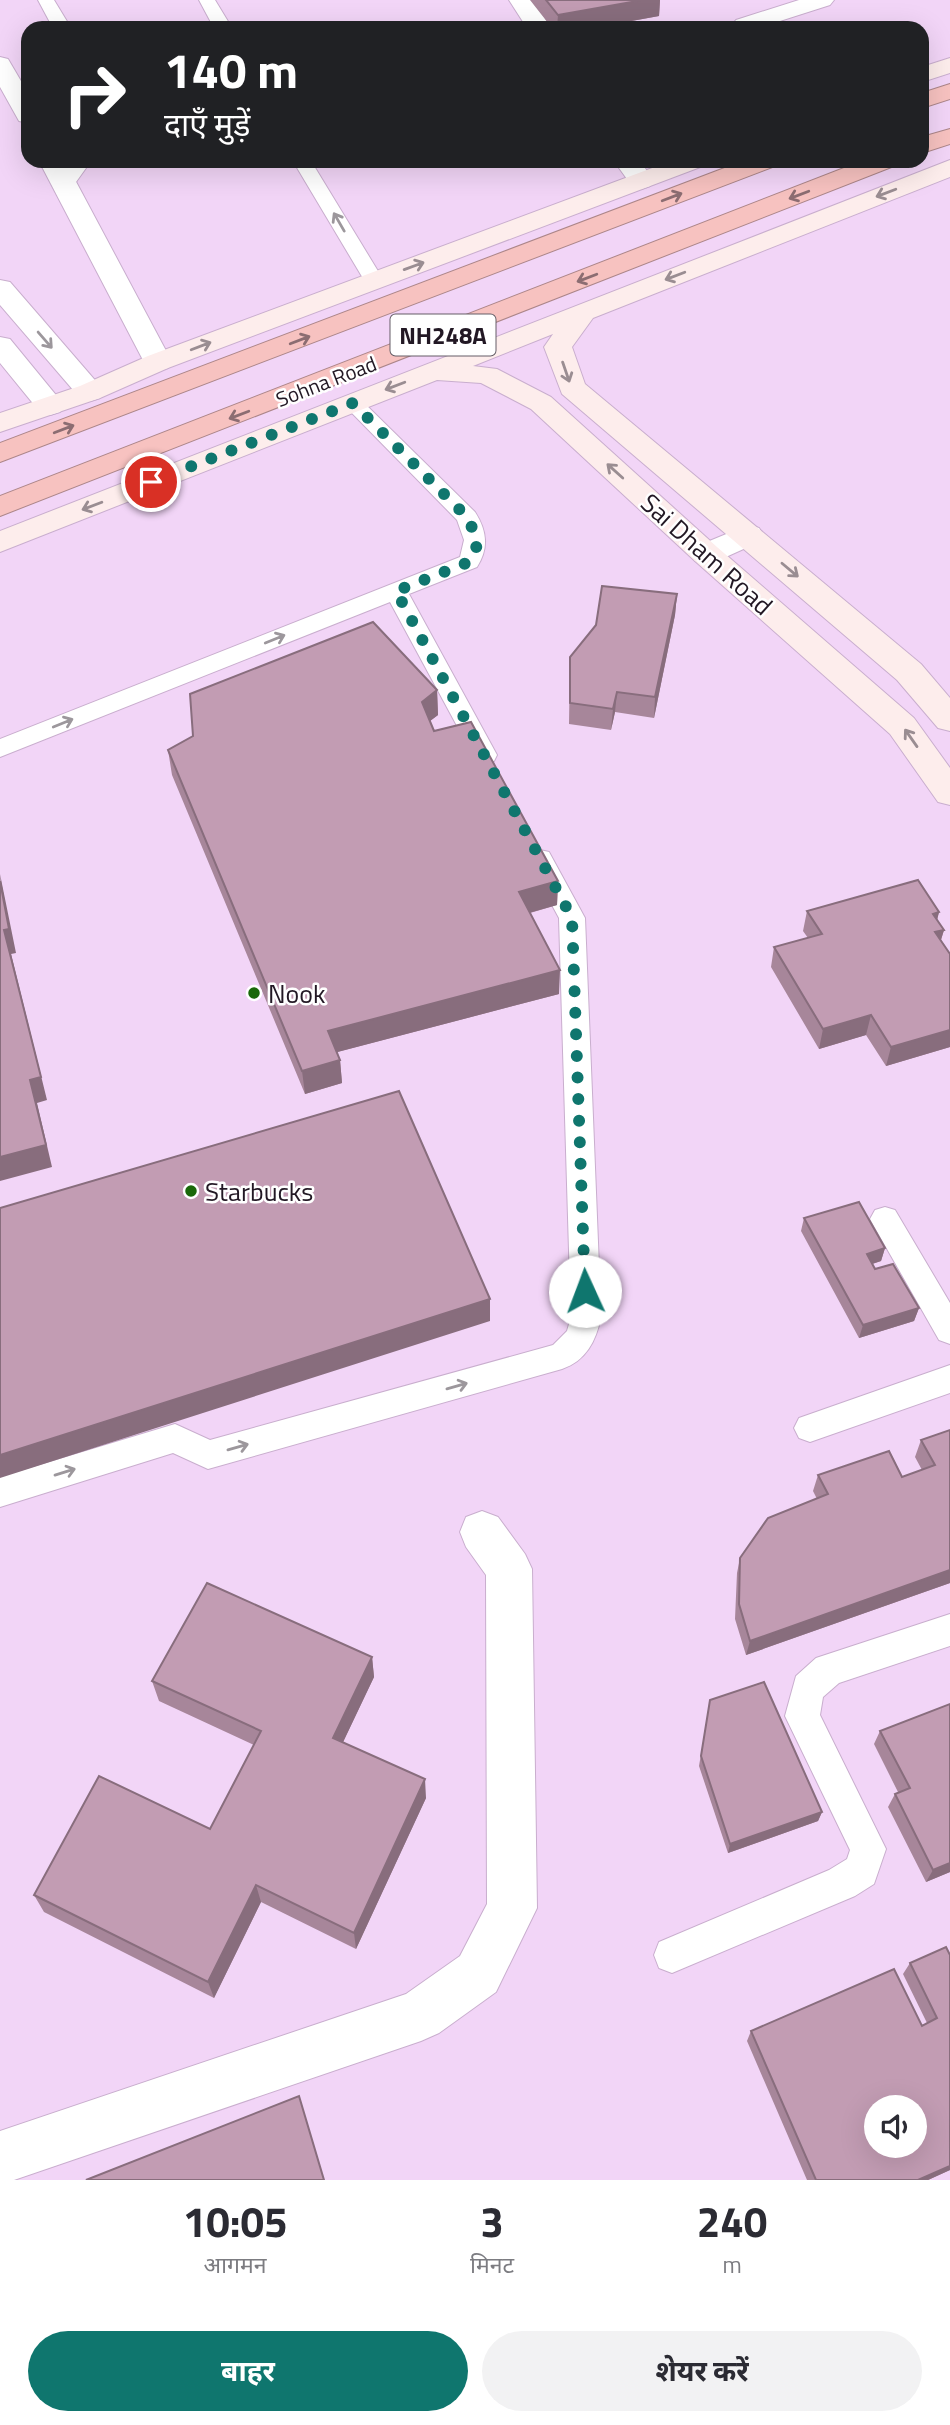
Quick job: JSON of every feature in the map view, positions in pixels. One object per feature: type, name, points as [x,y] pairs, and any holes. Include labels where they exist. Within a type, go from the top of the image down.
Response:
[{"type":"highway","points":[[929,98],[950,91]]},
{"type":"highway","points":[[929,143],[950,135]]},
{"type":"highway","name":"Sohna Road","points":[[0,453],[748,168]]},
{"type":"highway","name":"Sohna Road","points":[[0,507],[867,168]]},
{"type":"main road","points":[[929,72],[950,65]]},
{"type":"main road","points":[[0,423],[90,392],[158,362],[373,281],[634,171],[652,168]]},
{"type":"main road","points":[[0,542],[950,168]]},
{"type":"main road","name":"Sai Dham Road","points":[[583,313],[558,347],[572,387],[909,672],[950,720]]},
{"type":"main road","name":"Sai Dham Road","points":[[430,373],[487,375],[541,403],[706,554],[902,726],[950,793]]},
{"type":"street","points":[[520,0],[534,21]]},
{"type":"street","points":[[756,21],[821,0]]},
{"type":"street","points":[[0,64],[21,103]]},
{"type":"street","points":[[56,168],[158,362]]},
{"type":"street","points":[[0,288],[90,392]]},
{"type":"street","points":[[0,345],[50,406]]},
{"type":"street","points":[[706,554],[748,535]]},
{"type":"street","points":[[0,2158],[421,2015],[478,1974],[512,1908],[509,1569],[482,1532]]},
{"type":"lane","points":[[46,0],[58,21]]},
{"type":"lane","points":[[207,0],[219,21]]},
{"type":"lane","points":[[64,185],[77,168]]},
{"type":"lane","points":[[306,168],[373,281]]},
{"type":"lane","points":[[0,748],[469,562],[476,550],[477,538],[467,517],[353,403]]},
{"type":"lane","points":[[396,591],[494,773]]},
{"type":"lane","points":[[0,1492],[175,1438],[208,1455],[562,1356],[582,1338],[586,1317],[572,918],[527,833]]},
{"type":"lane","points":[[885,1219],[950,1331]]},
{"type":"lane","points":[[810,1428],[950,1379]]},
{"type":"lane","points":[[672,1955],[842,1883],[861,1871],[868,1849],[802,1716],[808,1688],[828,1670],[950,1630]]},
{"type":"building","points":[[546,0],[643,0],[558,15]]},
{"type":"building","points":[[602,586],[677,594],[655,697],[617,692],[613,709],[570,703],[570,657],[596,625]]},
{"type":"building","points":[[373,622],[437,690],[422,702],[434,731],[471,722],[558,881],[519,892],[560,970],[328,1031],[340,1060],[302,1071],[168,750],[193,736],[190,694]]},
{"type":"building","points":[[918,880],[939,912],[933,914],[944,930],[935,932],[950,954],[950,1030],[891,1047],[871,1015],[823,1029],[774,947],[822,934],[807,911]]},
{"type":"building","points":[[0,881],[9,929],[4,930],[41,1077],[30,1080],[46,1145],[0,1157]]},
{"type":"building","points":[[399,1091],[490,1299],[0,1455],[0,1208]]},
{"type":"building","points":[[859,1202],[885,1248],[867,1254],[875,1269],[893,1264],[919,1308],[863,1325],[804,1218]]},
{"type":"building","points":[[950,1430],[950,1570],[750,1641],[739,1604],[740,1558],[768,1518],[828,1494],[818,1475],[889,1451],[902,1477],[935,1465],[921,1440]]},
{"type":"building","points":[[207,1583],[372,1657],[333,1738],[425,1779],[354,1933],[256,1885],[208,1982],[34,1895],[99,1776],[210,1829],[261,1731],[152,1681]]},
{"type":"building","points":[[764,1682],[822,1812],[730,1844],[701,1756],[710,1700]]},
{"type":"building","points":[[950,1704],[950,1863],[933,1870],[895,1794],[910,1788],[880,1731]]},
{"type":"building","points":[[946,1947],[950,1955],[950,2166],[918,2180],[816,2180],[751,2031],[894,1969],[922,2026],[937,2018],[910,1963]]},
{"type":"building","points":[[299,2096],[324,2180],[86,2180]]},
{"type":"place","name":"Nook","points":[[254,993]]},
{"type":"place","name":"Starbucks","points":[[191,1191]]},
{"type":"route","points":[[151,482],[353,403],[467,517],[477,538],[476,550],[469,562],[396,591],[572,918],[585,1291]]}]
